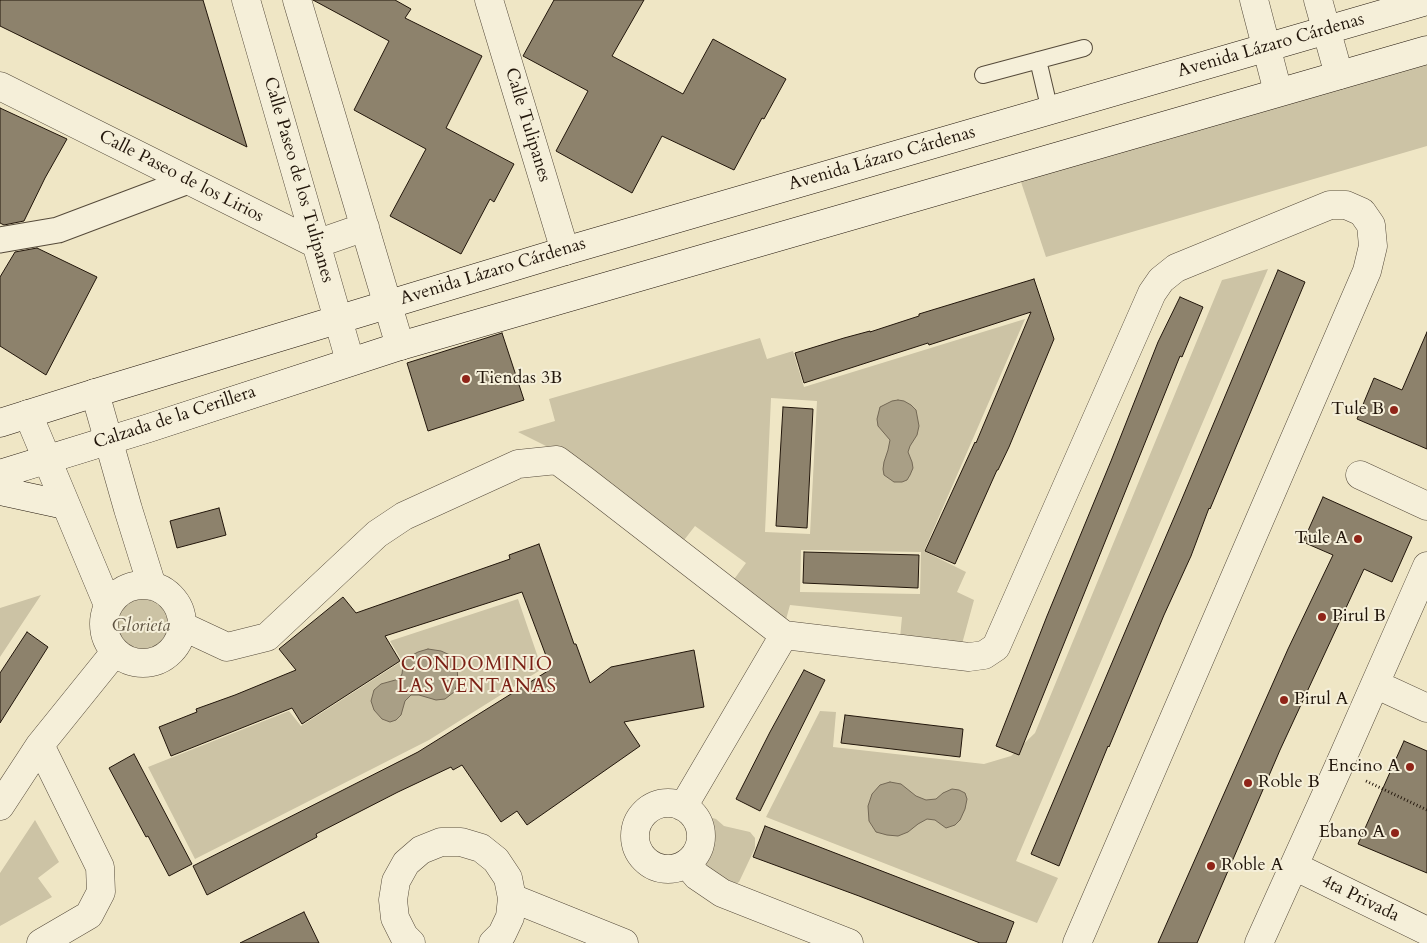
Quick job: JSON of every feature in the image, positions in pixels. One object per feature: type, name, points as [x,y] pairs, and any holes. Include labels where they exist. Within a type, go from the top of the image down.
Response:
[{"type":"street","name":"Calle Paseo de los Tulipanes","points":[[246,0],[350,361]]},
{"type":"street","points":[[297,0],[400,346]]},
{"type":"street","name":"Calle Tulipanes","points":[[489,0],[565,251]]},
{"type":"street","points":[[1254,0],[1278,92]]},
{"type":"street","points":[[1318,0],[1339,75]]},
{"type":"street","name":"Avenida Lázaro Cárdenas","points":[[338,319],[565,251],[1427,1]]},
{"type":"street","points":[[350,361],[1427,50]]},
{"type":"street","name":"Calle Paseo de los Lirios","points":[[0,86],[316,244]]},
{"type":"street","points":[[0,240],[58,230],[188,181]]},
{"type":"street","points":[[182,626],[227,646],[267,637],[377,534],[404,516],[518,464],[557,460],[784,635],[969,657],[984,655],[996,647],[1152,292],[1162,280],[1176,268],[1330,205],[1346,206],[1362,212],[1371,225],[1372,232],[1373,246],[1367,271],[1078,943]]},
{"type":"street","points":[[316,244],[365,227]]},
{"type":"street","points":[[0,423],[95,392],[338,319]]},
{"type":"street","name":"Calzada de la Cerillera","points":[[0,474],[350,361]]},
{"type":"street","points":[[95,392],[152,586]]},
{"type":"street","points":[[28,414],[108,606]]},
{"type":"street","points":[[1360,475],[1427,506]]},
{"type":"street","points":[[0,490],[65,505]]},
{"type":"street","points":[[1259,943],[1427,566]]},
{"type":"street","points":[[135,585],[152,586],[165,591],[174,600],[180,612],[182,626],[179,639],[173,650],[163,658],[150,663],[138,664],[126,660],[115,652],[108,643],[104,630],[104,618],[108,606],[119,592],[135,585]]},
{"type":"street","points":[[683,807],[784,635]]},
{"type":"street","points":[[0,806],[40,745],[115,652]]},
{"type":"street","points":[[1375,684],[1427,708]]},
{"type":"street","points":[[40,745],[100,867],[101,892],[89,915],[41,943]]},
{"type":"street","points":[[673,803],[683,807],[692,814],[698,823],[701,834],[700,846],[695,856],[687,864],[667,870],[647,862],[640,854],[636,844],[635,833],[638,823],[652,807],[673,803]]},
{"type":"street","points":[[411,943],[404,936],[395,918],[393,900],[396,881],[406,863],[421,850],[440,842],[461,842],[480,848],[496,860],[508,878],[512,898],[510,917],[502,934],[493,943]]},
{"type":"street","points":[[687,864],[697,876],[722,893],[849,943]]},
{"type":"street","name":"4ta Privada","points":[[1294,866],[1427,931]]},
{"type":"street","points":[[512,898],[624,943]]},
{"type":"lane","points":[[983,75],[1084,48]]},
{"type":"lane","points":[[1038,60],[1050,111]]},
{"type":"path","points":[[1338,768],[1427,810]]},
{"type":"green space","points":[[1427,63],[1427,146],[1046,257],[1020,179]]},
{"type":"green space","points":[[1268,269],[1016,861],[1058,878],[1037,923],[766,817],[820,711],[836,712],[833,747],[984,764],[1011,756],[1035,733],[1222,280]]},
{"type":"green space","points":[[1025,319],[924,551],[966,572],[957,592],[974,600],[962,644],[900,638],[902,617],[790,605],[785,623],[732,582],[746,563],[695,526],[681,544],[546,446],[518,432],[555,421],[549,399],[760,338],[767,359],[793,351],[804,387]],"holes":[[[771,398],[817,401],[810,534],[765,532]],[[801,550],[921,552],[920,594],[800,592]]]},
{"type":"green space","points":[[41,595],[0,657],[0,608]]},
{"type":"green space","name":"Glorieta","points":[[141,599],[152,601],[161,607],[167,616],[169,627],[167,638],[161,647],[152,653],[141,655],[130,653],[121,647],[115,638],[113,627],[115,616],[121,607],[130,601]]},
{"type":"green space","points":[[518,599],[542,669],[429,740],[195,859],[148,767],[289,711],[301,726],[402,661],[390,641]]},
{"type":"green space","points":[[709,817],[716,819],[724,826],[750,832],[755,838],[755,848],[739,882],[733,885],[705,871],[703,860],[708,843]]},
{"type":"green space","points":[[35,820],[59,862],[38,878],[52,897],[0,926],[0,873]]},
{"type":"shaded area","points":[[898,400],[904,401],[916,410],[919,426],[917,435],[908,452],[913,468],[910,475],[907,480],[894,482],[884,475],[884,462],[890,440],[878,426],[877,419],[880,407]]},
{"type":"shaded area","points":[[428,649],[450,655],[457,666],[458,683],[454,692],[445,699],[436,700],[419,695],[411,695],[405,701],[401,715],[396,720],[390,722],[382,719],[374,710],[371,701],[374,690],[381,684],[399,679],[407,658]]},
{"type":"shaded area","points":[[890,782],[901,784],[916,796],[926,800],[936,799],[952,789],[959,790],[965,793],[967,799],[965,809],[960,820],[955,825],[946,828],[935,820],[927,819],[908,832],[898,836],[876,832],[869,821],[868,806],[872,794],[880,785]]},
{"type":"building","points":[[0,0],[203,0],[247,147],[0,26]]},
{"type":"building","points":[[313,0],[395,0],[411,9],[405,18],[482,56],[446,128],[514,164],[494,202],[490,199],[461,254],[390,216],[426,149],[354,110],[389,41]]},
{"type":"building","points":[[554,0],[644,0],[612,56],[683,94],[713,39],[786,79],[734,170],[662,136],[632,193],[556,151],[588,91],[523,56]]},
{"type":"building","points":[[0,108],[67,139],[24,221],[4,225],[0,223]]},
{"type":"building","points":[[37,248],[97,277],[46,375],[0,346],[0,277],[15,252]]},
{"type":"building","points":[[1278,270],[1305,282],[1059,866],[1031,854]]},
{"type":"building","points":[[1034,279],[1054,339],[1009,447],[955,564],[925,551],[976,443],[1031,312],[804,383],[795,353],[870,332],[919,316],[919,314]]},
{"type":"building","points":[[1180,297],[1203,307],[1182,357],[1180,356],[1019,755],[996,746],[1158,342]]},
{"type":"building","name":"Tule B","points":[[1427,332],[1427,449],[1357,419],[1374,378],[1402,390]]},
{"type":"building","points":[[502,333],[524,400],[428,431],[407,363]]},
{"type":"building","points":[[783,407],[813,409],[807,528],[776,526]]},
{"type":"building","points":[[1323,497],[1412,537],[1392,582],[1364,569],[1280,750],[1197,943],[1158,943],[1288,649],[1333,555],[1303,542]]},
{"type":"building","points":[[219,508],[226,535],[177,548],[170,521]]},
{"type":"building","points":[[539,544],[574,644],[576,644],[590,683],[611,667],[694,650],[704,707],[624,722],[640,746],[527,825],[517,811],[501,822],[462,765],[453,770],[451,767],[316,834],[317,837],[207,895],[193,866],[418,752],[551,669],[522,592],[385,636],[400,661],[302,724],[292,708],[171,756],[159,727],[197,712],[196,709],[296,670],[279,649],[343,597],[356,613],[510,559],[509,555]]},
{"type":"building","points":[[804,552],[919,555],[918,588],[803,583]]},
{"type":"building","points":[[27,632],[48,647],[0,723],[0,673]]},
{"type":"building","points":[[804,670],[825,680],[760,811],[736,799]]},
{"type":"building","points":[[845,715],[963,729],[960,757],[841,743]]},
{"type":"building","points":[[1404,741],[1427,751],[1427,873],[1358,844]]},
{"type":"building","points":[[134,754],[192,864],[169,876],[109,768]]},
{"type":"building","points":[[765,826],[1014,922],[1006,943],[980,943],[753,857]]},
{"type":"building","points":[[304,912],[319,943],[240,943]]},
{"type":"place","name":"Tiendas 3B","points":[[466,379]]},
{"type":"place","name":"Tule B","points":[[1394,410]]},
{"type":"place","name":"Tule A","points":[[1358,539]]},
{"type":"place","name":"Pirul B","points":[[1322,617]]},
{"type":"place","name":"Pirul A","points":[[1284,700]]},
{"type":"place","name":"Encino A","points":[[1410,767]]},
{"type":"place","name":"Roble B","points":[[1248,783]]},
{"type":"place","name":"Ebano A","points":[[1395,833]]},
{"type":"place","name":"Roble A","points":[[1211,866]]},
{"type":"district","name":"CONDOMINIO LAS VENTANAS","points":[[477,677]]}]
